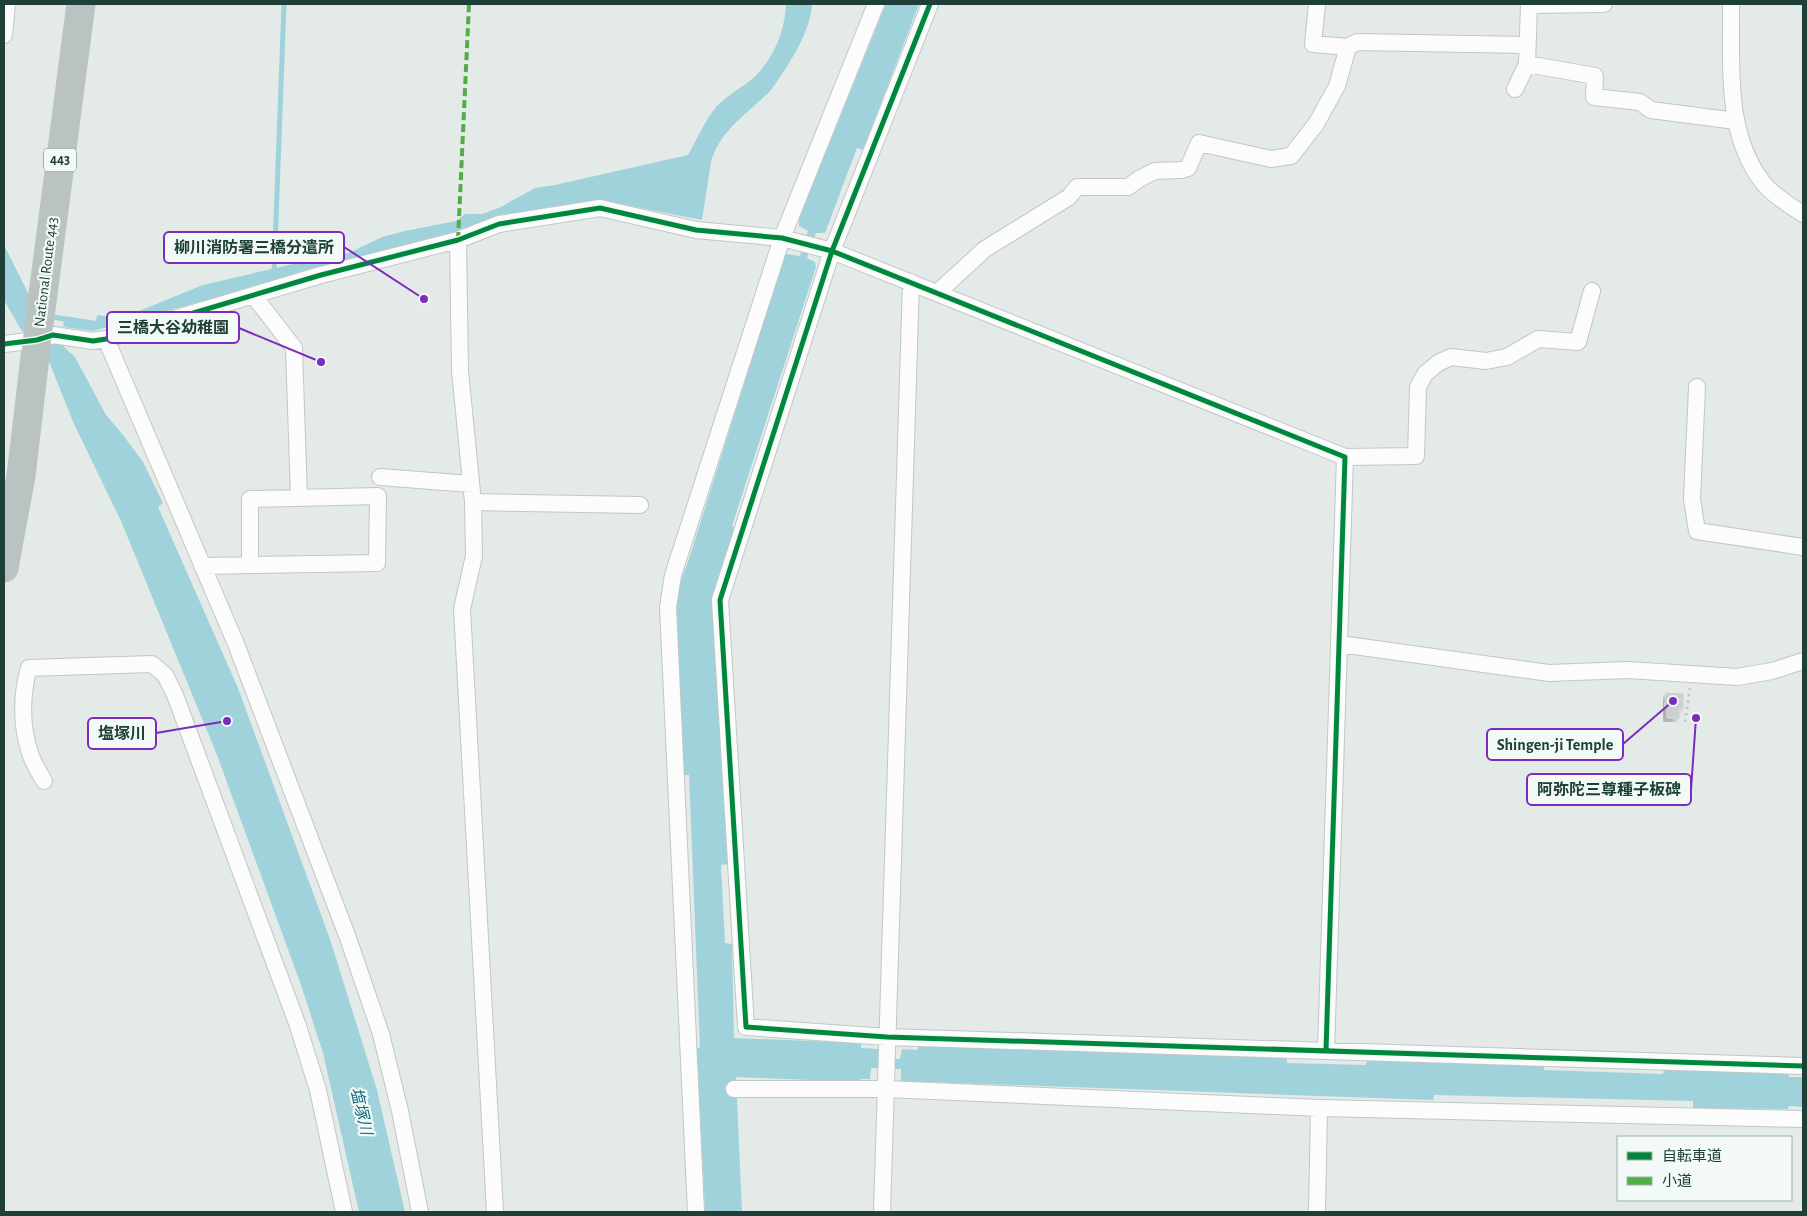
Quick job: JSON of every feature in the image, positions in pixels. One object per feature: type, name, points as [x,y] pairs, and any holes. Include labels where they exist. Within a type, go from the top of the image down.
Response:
[{"type":"highway","name":"National Route 443","points":[[4,568],[21,476],[34,371],[24,335],[81,4]]},
{"type":"street","points":[[4,35],[7,4]]},
{"type":"street","points":[[696,1212],[668,607],[673,575],[782,238],[876,4]]},
{"type":"street","points":[[930,4],[832,251],[720,600],[746,1026],[887,1037],[1803,1066]]},
{"type":"street","points":[[1317,4],[1313,44],[1348,47],[1357,42],[1528,45]]},
{"type":"street","points":[[1515,90],[1526,64],[1529,4],[1604,4]]},
{"type":"street","points":[[1731,4],[1734,113],[1746,154],[1765,185],[1803,214]]},
{"type":"street","points":[[937,293],[985,249],[1069,197],[1077,187],[1128,187],[1155,171],[1188,168],[1199,144],[1271,159],[1291,156],[1316,124],[1337,86],[1348,47]]},
{"type":"street","points":[[1526,64],[1595,76],[1594,97],[1640,102],[1651,110],[1736,121]]},
{"type":"street","points":[[24,335],[53,335],[99,340],[321,275],[458,240],[499,224],[600,208],[696,230],[782,238],[832,251],[1346,457],[1416,456],[1418,387],[1425,374],[1451,356],[1486,361],[1507,357],[1538,339],[1578,342],[1592,291]]},
{"type":"street","points":[[458,240],[460,371],[471,484],[474,556],[462,609],[495,1212]]},
{"type":"street","points":[[882,1212],[912,282]]},
{"type":"street","points":[[253,295],[294,348],[299,498]]},
{"type":"street","points":[[99,340],[236,644],[348,938],[381,1034],[400,1111],[420,1212]]},
{"type":"street","points":[[1697,387],[1692,498],[1697,531],[1803,547]]},
{"type":"street","points":[[1326,1050],[1346,457]]},
{"type":"street","points":[[380,477],[471,484]]},
{"type":"street","points":[[202,566],[377,563],[378,496],[250,499],[250,565]]},
{"type":"street","points":[[472,502],[640,505]]},
{"type":"street","points":[[1340,644],[1549,673],[1628,670],[1737,677],[1772,671],[1803,661]]},
{"type":"street","points":[[44,781],[30,753],[24,727],[24,686],[29,668],[152,664],[165,675],[175,694],[298,1026],[318,1090],[344,1212]]},
{"type":"street","points":[[734,1089],[886,1090],[1319,1108],[1803,1119]]},
{"type":"street","points":[[1317,1212],[1319,1108]]},
{"type":"path","points":[[1685,722],[1692,675]]},
{"type":"water","points":[[786,4],[812,4],[808,24],[800,44],[771,90],[726,133],[715,151],[711,162],[702,220],[600,200],[501,215],[485,222],[472,231],[328,266],[312,268],[225,295],[93,331],[63,327],[65,316],[96,321],[97,315],[112,317],[134,313],[203,285],[293,264],[313,257],[349,253],[382,237],[456,221],[465,214],[482,214],[501,207],[535,188],[688,155],[714,109],[752,79],[772,54],[783,25]]},
{"type":"water","points":[[886,4],[919,4],[863,150],[857,148],[825,233],[816,233],[807,258],[815,262],[816,267],[732,526],[737,529],[714,599],[729,864],[721,865],[725,943],[732,944],[734,1038],[861,1043],[861,1048],[878,1049],[878,1059],[900,1059],[902,1049],[918,1050],[918,1046],[1287,1058],[1287,1063],[1366,1065],[1367,1058],[1544,1065],[1544,1070],[1663,1074],[1664,1069],[1788,1074],[1789,1077],[1803,1077],[1803,1107],[1789,1106],[1788,1109],[1693,1108],[1693,1101],[1434,1095],[1433,1100],[901,1081],[901,1069],[871,1068],[870,1079],[861,1079],[858,1082],[736,1077],[742,1212],[705,1212],[697,1048],[700,1048],[689,775],[683,775],[675,605],[679,585],[689,559],[785,254],[800,256],[808,231],[799,226],[799,218]]},
{"type":"water","name":"塩塚川","points":[[4,245],[30,297],[65,348],[75,357],[106,415],[143,462],[163,503],[158,507],[238,688],[331,942],[377,1090],[405,1212],[359,1212],[323,1053],[301,985],[217,755],[121,521],[74,424],[50,364],[20,328],[4,300]]},
{"type":"building","points":[[1666,693],[1683,694],[1683,709],[1679,708],[1679,719],[1667,718],[1667,708],[1665,708]]},
{"type":"waterway","points":[[274,274],[284,4]]},
{"type":"waterway","points":[[48,316],[70,320]]},
{"type":"marked path","points":[[458,240],[469,4]]},
{"type":"cycle path","points":[[930,4],[832,251],[720,600],[746,1027],[887,1037],[1803,1066]]},
{"type":"cycle path","points":[[4,344],[37,340],[53,335],[93,341],[106,339],[321,275],[458,240],[499,224],[600,208],[696,230],[782,238],[832,251],[1345,457],[1326,1050]]},
{"type":"place","name":"柳川消防署三橋分遣所","points":[[424,299]]},
{"type":"place","name":"三橋大谷幼稚園","points":[[321,362]]},
{"type":"place","name":"Shingen-ji Temple","points":[[1673,701]]},
{"type":"place","name":"阿弥陀三尊種子板碑","points":[[1696,718]]},
{"type":"place","name":"塩塚川","points":[[227,721]]}]
